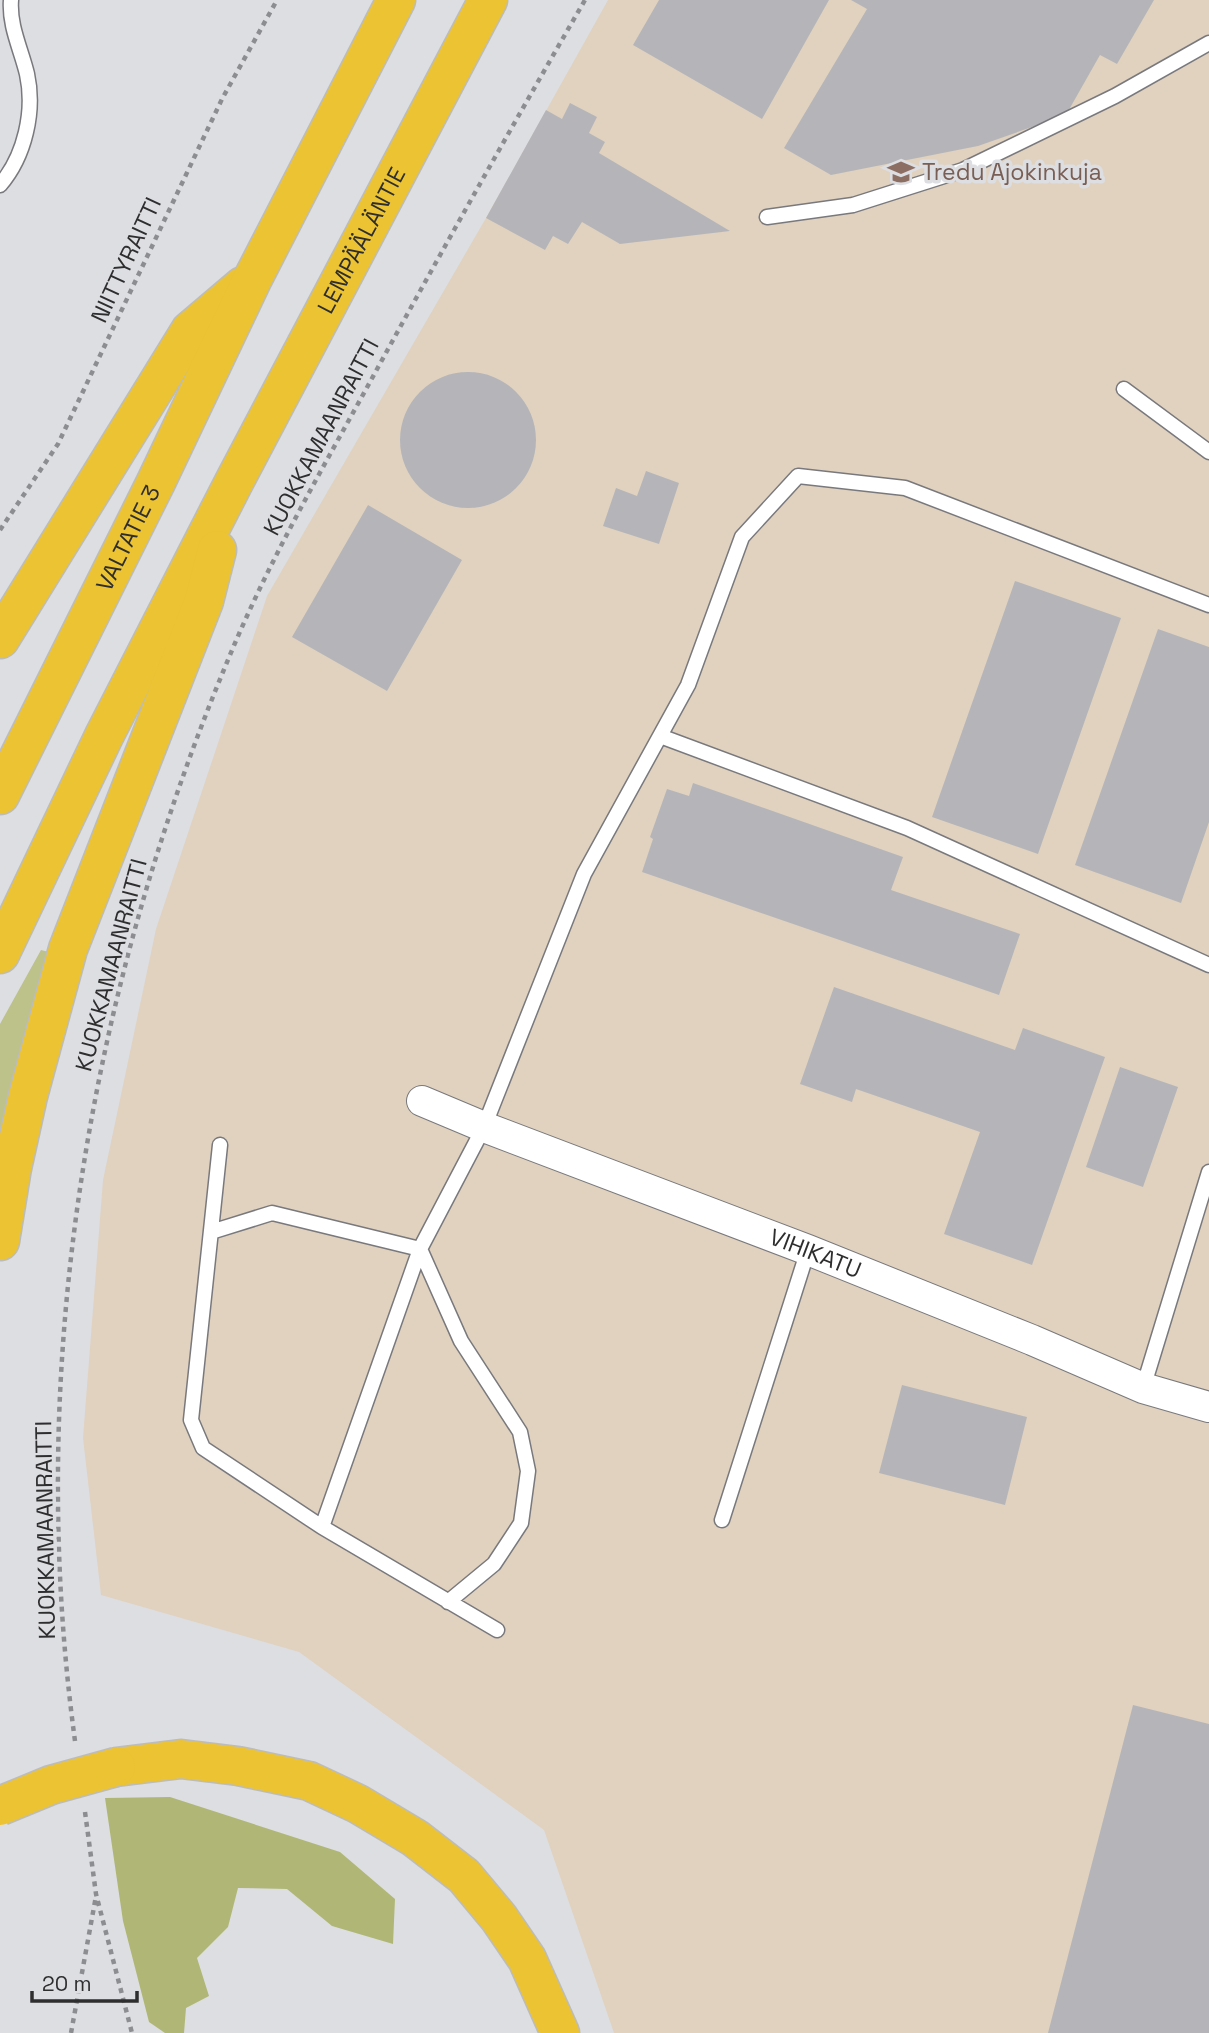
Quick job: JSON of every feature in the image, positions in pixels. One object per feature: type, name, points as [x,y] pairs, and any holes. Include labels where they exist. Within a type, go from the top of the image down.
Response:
[{"type":"highway","points":[[0,639],[190,331],[253,278],[396,0]]},
{"type":"highway","name":"LEMPÄÄLÄNTIE","points":[[234,482],[488,0]]},
{"type":"highway","name":"VALTATIE 3","points":[[0,795],[156,482],[253,278]]},
{"type":"highway","points":[[0,954],[104,736],[234,482]]},
{"type":"highway","points":[[0,1241],[28,1096],[68,950],[204,601],[234,482]]},
{"type":"highway","points":[[0,1806],[51,1784],[116,1767],[181,1759],[238,1766],[309,1782],[358,1804],[415,1838],[464,1876],[499,1918],[527,1959],[560,2033]]},
{"type":"street","name":"VIHIKATU","points":[[422,1101],[808,1250],[1032,1340],[1143,1388],[1209,1408]]},
{"type":"lane","points":[[0,185],[7,177],[24,140],[31,106],[27,75],[14,30],[11,0]]},
{"type":"lane","points":[[767,217],[853,205],[963,170],[1115,96],[1209,43]]},
{"type":"lane","points":[[1124,389],[1209,452]]},
{"type":"lane","points":[[322,1527],[420,1249],[484,1127],[584,874],[688,685],[741,537],[798,476],[905,488],[1209,605]]},
{"type":"lane","points":[[660,736],[907,828],[1209,965]]},
{"type":"lane","points":[[220,1145],[191,1420],[204,1448],[322,1527],[497,1630]]},
{"type":"lane","points":[[1143,1388],[1209,1172]]},
{"type":"lane","points":[[211,1232],[272,1213],[420,1249]]},
{"type":"lane","points":[[420,1249],[461,1341],[520,1432],[528,1471],[521,1522],[494,1564],[448,1602]]},
{"type":"lane","points":[[722,1520],[808,1250]]},
{"type":"path","name":"NIITTYRAITTI","points":[[0,530],[58,444],[222,99],[277,0]]},
{"type":"path","name":"KUOKKAMAANRAITTI","points":[[76,1745],[68,1691],[61,1596],[59,1426],[64,1353],[73,1252],[88,1135],[119,985],[141,906],[188,758],[254,599],[481,180],[585,0]]},
{"type":"path","points":[[83,1799],[96,1894],[132,2033]]},
{"type":"path","points":[[71,2033],[96,1894]]},
{"type":"shaded area","points":[[608,0],[1209,0],[1209,2033],[614,2033],[544,1830],[299,1652],[101,1595],[83,1438],[103,1180],[156,929],[267,596],[486,218]]},
{"type":"green space","points":[[41,950],[49,952],[28,1022],[0,1145],[0,1024]]},
{"type":"green space","points":[[170,1797],[340,1852],[395,1899],[393,1944],[332,1926],[287,1889],[238,1888],[228,1927],[197,1958],[209,1996],[186,2008],[184,2033],[165,2033],[149,2022],[123,1921],[105,1798]]},
{"type":"building","points":[[659,0],[829,0],[762,119],[633,45]]},
{"type":"building","points":[[851,0],[1154,0],[1117,64],[1100,55],[1066,115],[978,146],[831,175],[784,148],[867,9]]},
{"type":"building","points":[[570,103],[597,117],[589,133],[605,142],[599,153],[730,231],[620,244],[582,222],[568,244],[553,236],[545,250],[486,218],[546,110],[562,119]]},
{"type":"building","points":[[468,372],[494,377],[516,392],[531,414],[536,440],[531,466],[516,488],[494,503],[468,508],[442,503],[420,488],[405,466],[400,440],[405,414],[420,392],[442,377]]},
{"type":"building","points":[[646,471],[679,483],[659,544],[603,526],[616,488],[637,496]]},
{"type":"building","points":[[368,505],[462,560],[387,691],[292,637]]},
{"type":"building","points":[[1015,581],[1121,618],[1038,854],[932,817]]},
{"type":"building","points":[[1158,629],[1209,647],[1209,822],[1181,903],[1075,865]]},
{"type":"building","points":[[693,783],[903,857],[891,890],[1020,934],[999,995],[642,872],[653,839],[650,837],[667,789],[689,796]]},
{"type":"building","points":[[834,987],[1015,1050],[1023,1028],[1105,1057],[1032,1265],[944,1234],[980,1132],[856,1089],[852,1102],[800,1084]]},
{"type":"building","points":[[1120,1067],[1178,1087],[1143,1187],[1086,1167]]},
{"type":"building","points":[[902,1385],[1027,1417],[1005,1505],[879,1473]]},
{"type":"building","points":[[1133,1705],[1209,1724],[1209,2033],[1048,2033]]},
{"type":"place","name":"Tredu Ajokinkuja","points":[[901,172]]}]
